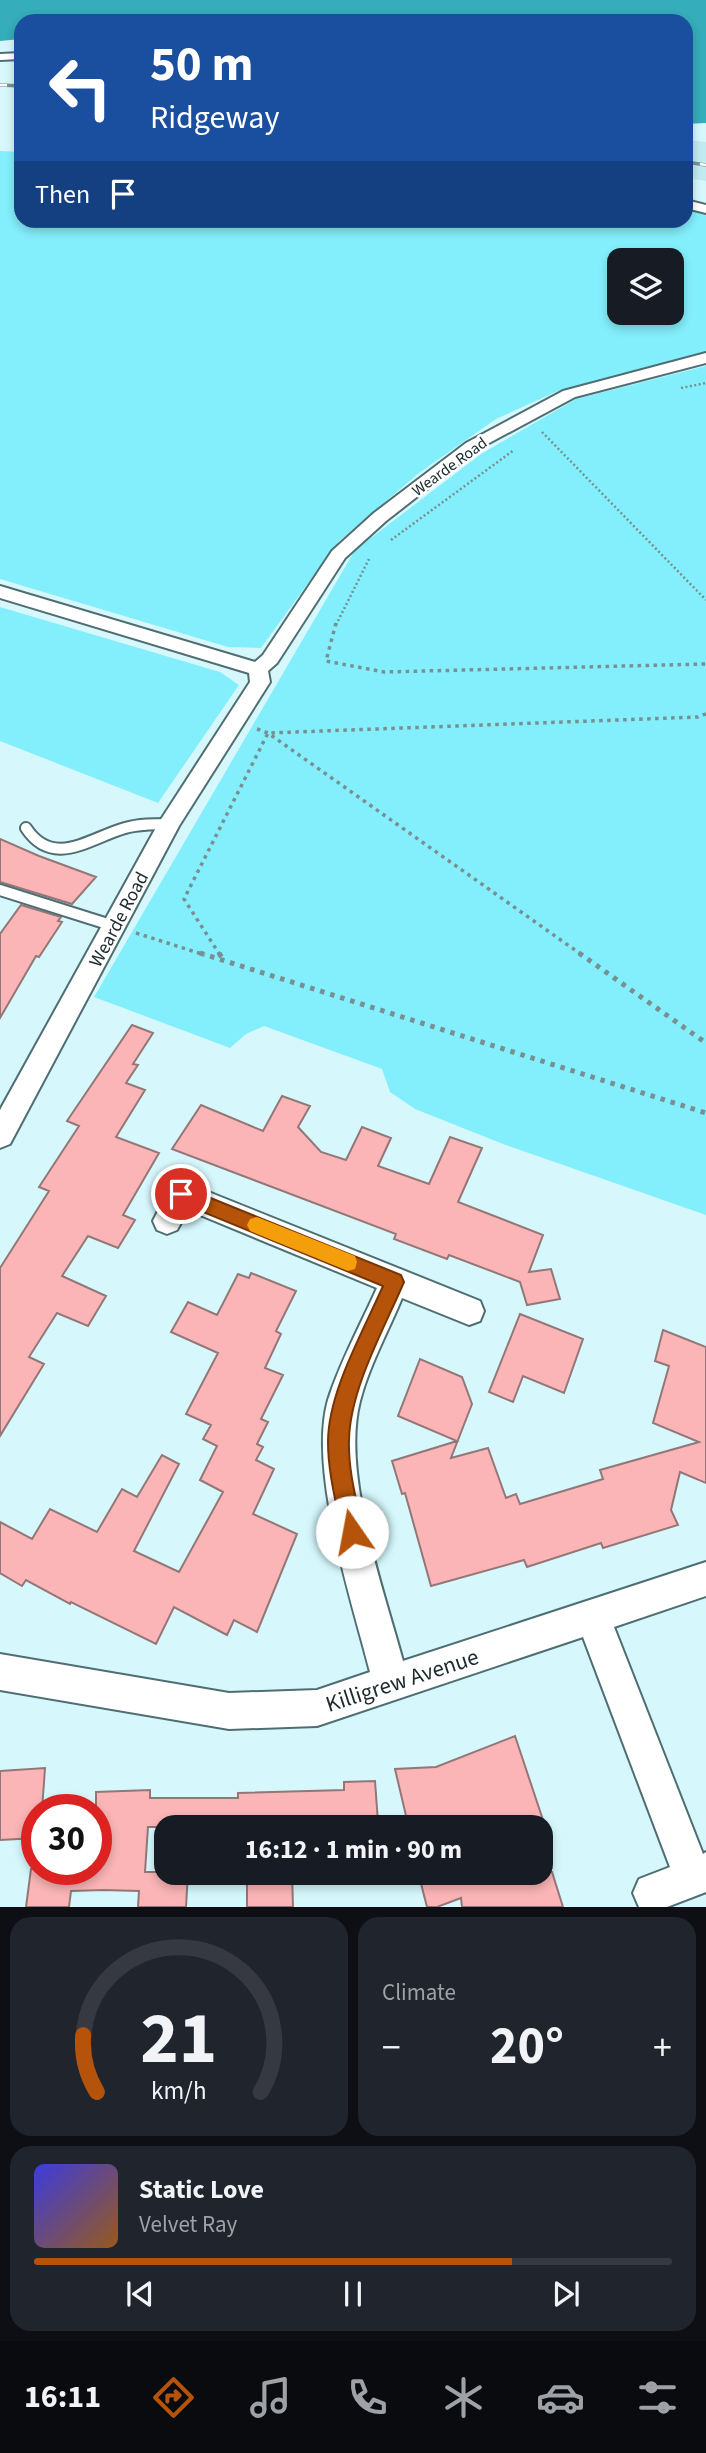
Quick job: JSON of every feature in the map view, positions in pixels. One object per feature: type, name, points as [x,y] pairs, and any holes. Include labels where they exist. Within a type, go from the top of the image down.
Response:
[{"type":"street","name":"Wearde Road","points":[[0,1136],[169,824],[260,682],[258,669],[270,659],[338,555],[380,517],[472,446],[520,418],[569,394],[706,358]]},
{"type":"street","points":[[0,592],[258,669]]},
{"type":"street","points":[[167,1221],[181,1194],[469,1311]]},
{"type":"street","points":[[391,1684],[352,1532],[340,1469],[338,1439],[344,1401],[394,1282]]},
{"type":"street","name":"Killigrew Avenue","points":[[0,1672],[229,1711],[317,1708],[706,1579]]},
{"type":"street","points":[[593,1618],[700,1874],[653,1893]]},
{"type":"lane","points":[[26,828],[31,839],[45,847],[68,849],[126,828],[169,824]]},
{"type":"lane","points":[[0,890],[114,926]]},
{"type":"path","points":[[520,418],[540,430],[706,600]]},
{"type":"path","points":[[382,547],[540,430]]},
{"type":"path","points":[[371,555],[331,632],[326,661],[384,672],[706,664]]},
{"type":"path","points":[[268,733],[698,717],[706,714]]},
{"type":"path","points":[[234,722],[268,733],[706,1043]]},
{"type":"path","points":[[224,961],[184,900],[268,733]]},
{"type":"path","points":[[114,926],[706,1112]]},
{"type":"shaded area","points":[[0,0],[706,0],[706,123],[693,124],[693,14],[14,14],[14,40],[0,41]]},
{"type":"shaded area","points":[[693,141],[706,142],[706,181],[693,179]]},
{"type":"shaded area","points":[[0,151],[14,152],[14,228],[693,228],[693,211],[706,215],[706,352],[558,391],[496,419],[419,473],[338,542],[261,648],[228,647],[0,579]]},
{"type":"shaded area","points":[[706,366],[706,1215],[503,1144],[415,1109],[390,1092],[382,1069],[264,1026],[246,1034],[230,1048],[94,997],[355,550],[481,454],[576,399]]},
{"type":"shaded area","points":[[0,607],[220,672],[239,685],[158,803],[0,741]]},
{"type":"building","points":[[0,839],[96,877],[72,904],[0,882]]},
{"type":"building","points":[[21,905],[61,917],[58,921],[62,922],[39,957],[36,956],[0,1018],[0,934]]},
{"type":"building","points":[[132,1025],[153,1033],[133,1064],[138,1065],[126,1083],[145,1090],[116,1137],[159,1153],[123,1215],[135,1220],[118,1248],[88,1236],[62,1276],[106,1296],[88,1326],[57,1313],[29,1357],[44,1364],[0,1436],[0,1268],[49,1191],[39,1187],[79,1126],[67,1121]]},
{"type":"building","points":[[282,1096],[310,1106],[298,1127],[321,1152],[346,1160],[362,1127],[391,1138],[378,1166],[429,1184],[450,1137],[482,1148],[458,1202],[543,1235],[529,1272],[551,1269],[560,1299],[527,1305],[520,1282],[449,1255],[447,1259],[394,1239],[396,1234],[172,1149],[201,1105],[263,1131]]},
{"type":"building","points":[[251,1273],[296,1291],[276,1331],[281,1334],[265,1368],[283,1375],[261,1419],[268,1422],[257,1444],[263,1447],[256,1460],[274,1469],[253,1514],[297,1534],[257,1632],[234,1620],[227,1635],[174,1607],[156,1644],[26,1580],[22,1586],[0,1573],[0,1522],[32,1539],[50,1509],[97,1532],[122,1489],[137,1497],[162,1455],[179,1464],[134,1551],[179,1572],[223,1492],[200,1480],[217,1446],[203,1439],[211,1425],[186,1414],[218,1353],[171,1332],[188,1302],[217,1315],[238,1274],[249,1278]]},
{"type":"building","points":[[520,1314],[583,1339],[564,1393],[523,1376],[513,1402],[489,1392]]},
{"type":"building","points":[[663,1330],[706,1347],[706,1483],[680,1472],[671,1510],[678,1525],[603,1548],[601,1543],[527,1567],[524,1560],[431,1586],[405,1493],[402,1494],[392,1461],[457,1441],[398,1416],[420,1359],[462,1377],[472,1404],[451,1458],[488,1448],[506,1498],[516,1494],[520,1504],[603,1479],[600,1470],[699,1442],[653,1423],[669,1366],[655,1361]]},
{"type":"building","points":[[515,1736],[541,1815],[406,1815],[395,1769],[436,1767]]},
{"type":"building","points":[[45,1768],[43,1794],[21,1794],[21,1839],[0,1840],[0,1771]]},
{"type":"building","points":[[375,1781],[377,1815],[154,1815],[154,1827],[148,1827],[145,1872],[154,1872],[154,1885],[187,1885],[186,1907],[138,1907],[139,1891],[103,1890],[71,1891],[69,1907],[26,1907],[29,1885],[112,1885],[112,1794],[96,1792],[150,1790],[150,1798],[238,1798],[238,1793],[344,1790],[344,1782]]},
{"type":"building","points":[[553,1875],[563,1907],[462,1907],[461,1898],[437,1907],[427,1907],[421,1885],[553,1885]]},
{"type":"building","points":[[247,1885],[292,1885],[293,1907],[247,1907]]},
{"type":"railway","points":[[0,85],[14,86]]},
{"type":"railway","points":[[693,163],[706,165]]},
{"type":"slow traffic","points":[[257,1225],[348,1262]]},
{"type":"route","points":[[181,1194],[394,1282],[344,1401],[338,1439],[340,1469],[352,1532]]}]
